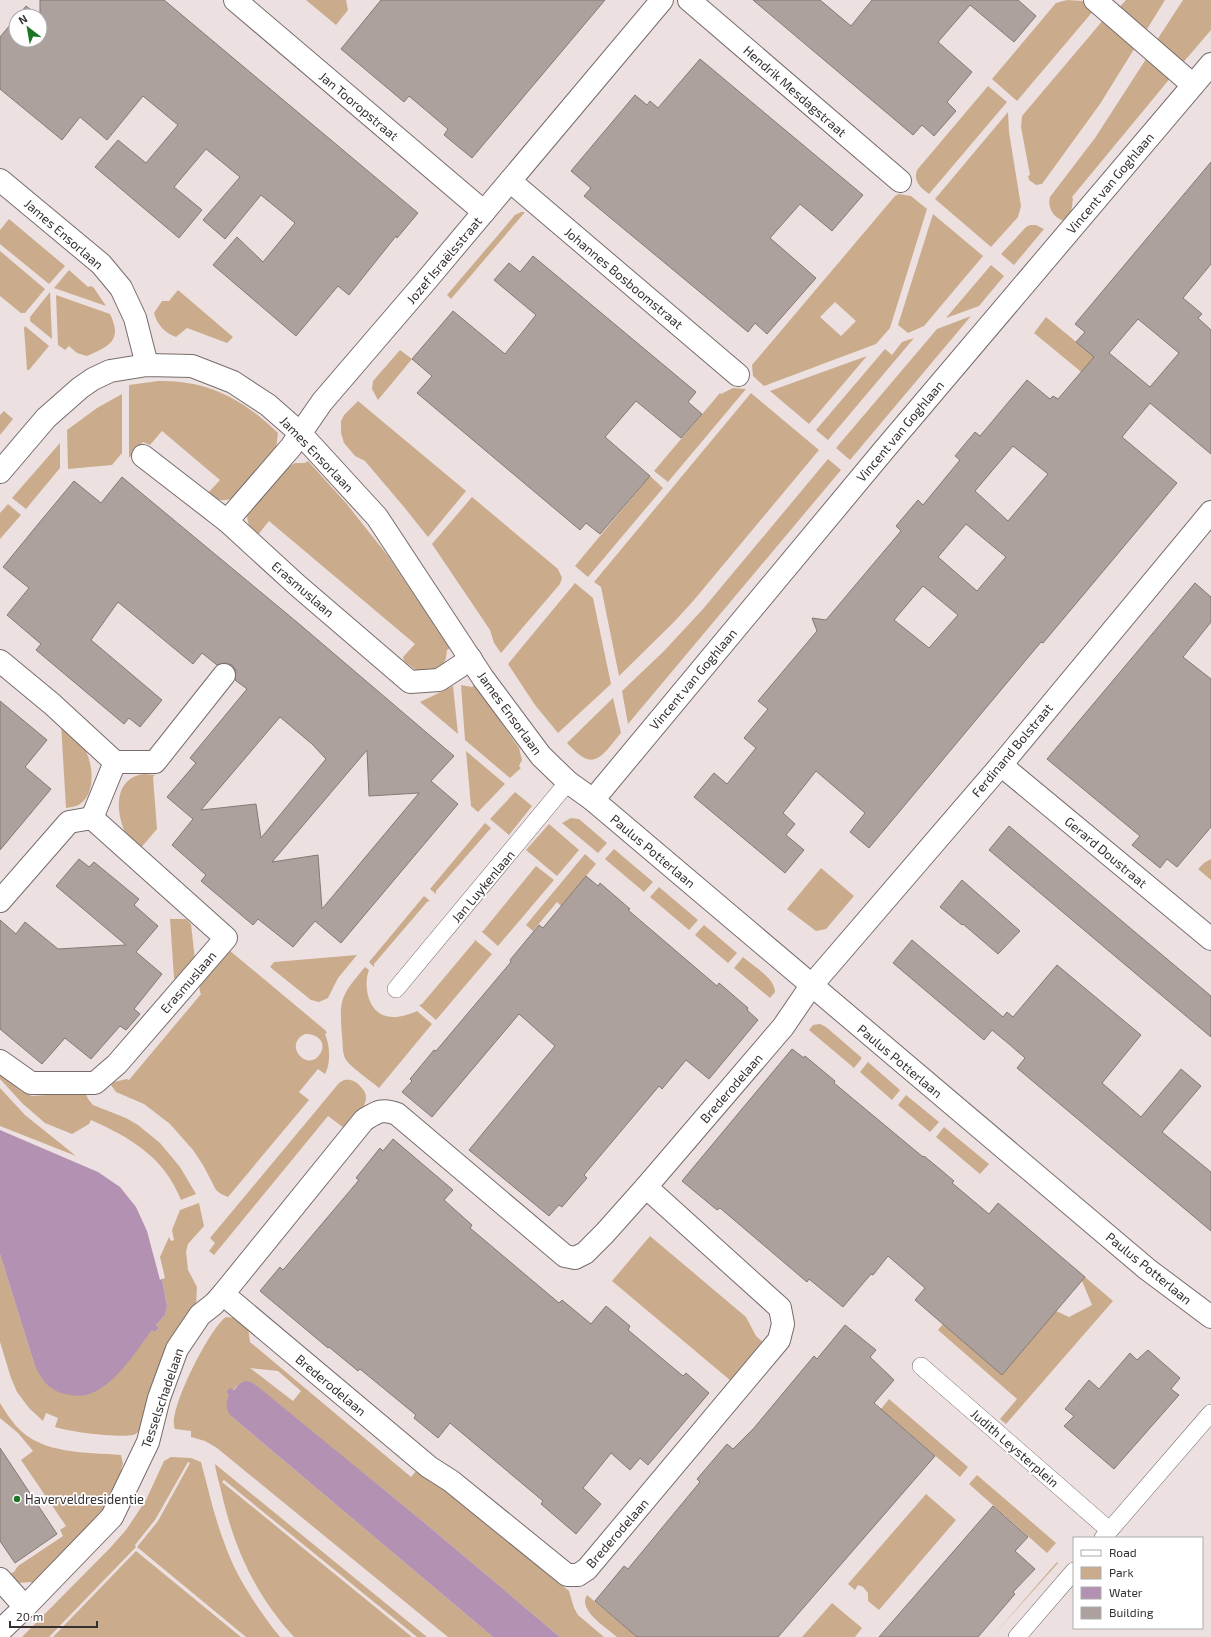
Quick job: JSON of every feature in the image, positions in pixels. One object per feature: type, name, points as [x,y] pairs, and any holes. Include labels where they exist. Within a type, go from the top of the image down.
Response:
[{"type":"street","name":"Jan Tooropstraat","points":[[235,0],[484,212]]},
{"type":"street","name":"Jozef Israëlsstraat","points":[[227,521],[291,447],[322,402],[662,0]]},
{"type":"street","name":"Hendrik Mesdagstraat","points":[[689,0],[900,181]]},
{"type":"street","points":[[1095,0],[1193,85]]},
{"type":"street","name":"Vincent van Goghlaan","points":[[592,800],[884,450],[1211,64]]},
{"type":"street","name":"James Ensorlaan","points":[[0,180],[101,264],[121,288],[135,318],[147,365],[192,366],[233,382],[268,404],[300,433],[377,517],[471,659],[541,756],[568,782],[592,800]]},
{"type":"street","name":"Johannes Bosboomstraat","points":[[510,181],[738,375]]},
{"type":"street","points":[[0,472],[46,418],[80,388],[93,379],[110,371],[147,365]]},
{"type":"street","name":"Erasmuslaan","points":[[143,456],[227,521],[297,585],[410,682],[439,680],[471,659]]},
{"type":"street","name":"Ferdinand Bolstraat","points":[[811,986],[1001,765],[1211,513]]},
{"type":"street","points":[[0,661],[52,704],[115,762],[155,762],[224,676]]},
{"type":"street","points":[[0,901],[69,822],[92,818],[115,762]]},
{"type":"street","name":"Gerard Doustraat","points":[[1001,765],[1211,939]]},
{"type":"street","name":"Paulus Potterlaan","points":[[592,800],[1147,1269],[1211,1317]]},
{"type":"street","name":"Erasmuslaan","points":[[0,1061],[31,1083],[95,1083],[117,1064],[226,938],[92,818]]},
{"type":"street","name":"Brederodelaan","points":[[376,1112],[386,1110],[397,1114],[409,1122],[564,1256],[575,1258],[585,1253],[605,1233],[646,1187],[783,1027],[811,986]]},
{"type":"street","name":"Tesselschadelaan","points":[[0,1631],[112,1517],[148,1442],[159,1398],[177,1349],[200,1315],[214,1304],[364,1120],[376,1112]]},
{"type":"street","name":"Brederodelaan","points":[[222,1294],[429,1467],[451,1481],[567,1575],[578,1575],[587,1569],[779,1340],[783,1324],[780,1308],[646,1187]]},
{"type":"street","points":[[0,1580],[25,1607]]},
{"type":"lane","name":"Jan Luykenlaan","points":[[396,989],[568,782]]},
{"type":"lane","name":"Judith Leysterplein","points":[[921,1366],[1106,1534]]},
{"type":"lane","points":[[1106,1534],[1211,1413]]},
{"type":"lane","points":[[1017,1637],[1073,1572]]},
{"type":"green space","points":[[306,0],[346,0],[348,10],[336,25]]},
{"type":"green space","points":[[1067,0],[1083,1],[1094,10],[1017,101],[992,79],[1056,3]]},
{"type":"green space","points":[[1126,0],[1165,0],[1144,34],[1116,11]]},
{"type":"green space","points":[[1183,0],[1211,0],[1211,30],[1181,65],[1155,43]]},
{"type":"green space","points":[[1104,19],[1136,46],[1100,104],[1042,184],[1036,185],[1029,180],[1028,176],[1030,175],[1021,127],[1022,116]]},
{"type":"green space","points":[[1148,56],[1172,76],[1072,197],[1071,213],[1064,221],[1060,220],[1050,209],[1050,197],[1095,138]]},
{"type":"green space","points":[[988,86],[1007,102],[929,194],[918,184],[916,178],[917,170]]},
{"type":"green space","points":[[1008,112],[1009,132],[1021,206],[1018,217],[991,247],[935,199]]},
{"type":"green space","points":[[899,194],[911,196],[927,209],[890,328],[876,344],[764,386],[753,376],[752,365],[895,196]],"holes":[[[835,302],[856,321],[841,336],[820,317]]]},
{"type":"green space","points":[[525,212],[451,299],[447,295],[515,215]]},
{"type":"green space","points":[[933,214],[983,256],[924,326],[908,333],[898,325]]},
{"type":"green space","points":[[9,219],[65,266],[49,284],[0,244],[0,230]]},
{"type":"green space","points":[[1036,225],[1044,229],[1014,265],[1001,254],[1026,227]]},
{"type":"green space","points":[[0,251],[45,289],[25,313],[21,313],[0,296]]},
{"type":"green space","points":[[991,265],[1004,276],[979,306],[946,318]]},
{"type":"green space","points":[[69,270],[88,287],[91,286],[94,288],[106,306],[54,288]]},
{"type":"green space","points":[[178,290],[233,337],[227,343],[187,328],[176,337],[165,331],[159,325],[154,313],[162,301],[169,301]]},
{"type":"green space","points":[[50,292],[52,339],[30,321],[30,317]]},
{"type":"green space","points":[[56,295],[110,314],[114,323],[115,331],[112,341],[102,349],[87,356],[77,353],[69,346],[65,350],[58,345]]},
{"type":"green space","points":[[971,316],[850,460],[836,448],[937,329]]},
{"type":"green space","points":[[1046,317],[1132,388],[1119,403],[1034,333]]},
{"type":"green space","points":[[25,326],[49,346],[29,370],[27,370]]},
{"type":"green space","points":[[914,338],[828,440],[816,430],[885,349],[892,355],[902,342]]},
{"type":"green space","points":[[400,350],[412,359],[378,400],[372,389],[373,381]]},
{"type":"green space","points":[[867,356],[809,424],[770,391]]},
{"type":"green space","points":[[158,381],[193,384],[224,394],[252,410],[278,433],[276,449],[234,497],[227,500],[220,500],[208,493],[220,480],[162,431],[150,445],[143,442],[129,458],[129,385]]},
{"type":"green space","points":[[733,388],[746,389],[668,482],[654,471],[720,393],[721,394]]},
{"type":"green space","points":[[751,393],[819,450],[694,600],[675,621],[619,676],[601,587],[594,582]]},
{"type":"green space","points":[[122,394],[122,453],[112,465],[68,469],[67,430],[97,408]]},
{"type":"green space","points":[[358,401],[466,491],[428,537],[365,461],[355,456],[344,443],[341,433],[341,421],[344,415]]},
{"type":"green space","points":[[4,411],[13,419],[0,435],[0,415]]},
{"type":"green space","points":[[60,443],[60,468],[26,509],[12,498]]},
{"type":"green space","points":[[828,459],[841,470],[628,724],[622,691],[663,652],[703,609]]},
{"type":"green space","points":[[308,461],[346,503],[388,556],[450,648],[447,650],[443,666],[435,672],[417,671],[404,661],[403,657],[415,644],[269,521],[257,536],[252,531],[248,523],[247,513],[287,468],[295,463],[305,463]]},
{"type":"green space","points":[[650,476],[663,488],[588,577],[575,566]]},
{"type":"green space","points":[[472,497],[558,569],[562,578],[560,584],[501,653],[494,643],[490,630],[432,544]]},
{"type":"green space","points":[[8,504],[21,515],[0,539],[0,513]]},
{"type":"green space","points":[[575,583],[593,598],[611,684],[558,733],[535,705],[508,664]]},
{"type":"green space","points":[[461,685],[472,687],[475,685],[519,748],[522,760],[519,766],[521,768],[510,778],[465,740]]},
{"type":"green space","points":[[453,686],[458,734],[420,702]]},
{"type":"green space","points":[[613,698],[621,733],[602,755],[596,759],[590,760],[584,758],[567,743]]},
{"type":"green space","points":[[61,724],[76,737],[83,746],[89,760],[92,776],[89,792],[85,799],[78,805],[66,808]]},
{"type":"green space","points":[[466,751],[505,784],[478,812],[471,806]]},
{"type":"green space","points":[[144,774],[155,775],[153,777],[157,829],[139,850],[128,838],[123,827],[120,817],[119,798],[122,789],[127,782],[134,777]]},
{"type":"green space","points":[[515,792],[532,806],[509,835],[490,819]]},
{"type":"green space","points":[[571,818],[579,819],[607,843],[598,853],[562,823]]},
{"type":"green space","points":[[485,823],[491,828],[436,891],[436,894],[430,889]]},
{"type":"green space","points":[[549,824],[579,850],[557,876],[526,850]]},
{"type":"green space","points":[[614,849],[653,882],[644,892],[605,859]]},
{"type":"green space","points":[[585,854],[596,864],[561,906],[557,902],[533,931],[526,925]]},
{"type":"green space","points":[[1211,859],[1211,880],[1198,869]]},
{"type":"green space","points":[[536,866],[554,880],[498,946],[481,931],[483,931]]},
{"type":"green space","points":[[821,868],[854,896],[826,929],[816,931],[787,909]]},
{"type":"green space","points":[[659,887],[698,920],[689,930],[650,897]]},
{"type":"green space","points":[[424,896],[430,901],[427,902],[374,964],[374,967],[369,962]]},
{"type":"green space","points":[[170,919],[186,919],[191,924],[195,960],[176,980],[174,978]]},
{"type":"green space","points":[[704,925],[737,953],[728,963],[695,935]]},
{"type":"green space","points":[[474,939],[492,954],[436,1020],[419,1005],[422,1004],[475,941]]},
{"type":"green space","points":[[229,950],[327,1033],[325,1034],[329,1049],[329,1060],[325,1074],[318,1069],[299,1092],[309,1100],[228,1197],[216,1190],[193,1150],[170,1124],[144,1104],[116,1092],[111,1085],[114,1082],[127,1079],[129,1080],[201,994],[199,981]],"holes":[[[305,1034],[309,1034],[320,1039],[323,1046],[320,1054],[315,1059],[309,1060],[304,1059],[296,1050],[296,1044],[299,1039]]]},
{"type":"green space","points":[[357,955],[338,978],[328,998],[319,1002],[311,1000],[270,967],[274,962]]},
{"type":"green space","points":[[743,957],[768,977],[774,987],[775,992],[770,998],[734,968]]},
{"type":"green space","points":[[365,967],[369,970],[367,976],[368,997],[375,1009],[390,1017],[406,1015],[417,1011],[432,1024],[379,1088],[357,1071],[346,1060],[343,1049],[341,1013],[343,998]]},
{"type":"green space","points":[[820,1024],[826,1027],[862,1058],[854,1068],[809,1030],[813,1025]]},
{"type":"green space","points":[[868,1062],[900,1090],[892,1100],[860,1072]]},
{"type":"green space","points":[[2,1075],[21,1091],[32,1096],[85,1092],[93,1105],[126,1118],[138,1125],[160,1143],[180,1167],[196,1194],[181,1200],[174,1185],[156,1161],[133,1142],[106,1127],[91,1120],[89,1124],[72,1134],[45,1123],[23,1104],[0,1079],[0,1076]]},
{"type":"green space","points":[[344,1080],[351,1080],[355,1082],[365,1092],[366,1097],[363,1108],[347,1127],[344,1128],[328,1116],[214,1255],[209,1251],[215,1243],[210,1238],[339,1083]]},
{"type":"green space","points":[[0,1088],[25,1115],[76,1156],[0,1126]]},
{"type":"green space","points":[[906,1095],[939,1122],[930,1132],[898,1105]]},
{"type":"green space","points":[[944,1127],[989,1164],[980,1174],[936,1137]]},
{"type":"green space","points":[[199,1203],[204,1226],[188,1244],[186,1252],[188,1270],[197,1287],[196,1306],[142,1428],[133,1435],[105,1435],[71,1431],[55,1427],[58,1418],[46,1413],[43,1421],[29,1408],[17,1392],[0,1342],[0,1254],[34,1363],[133,1355],[152,1329],[155,1332],[159,1328],[156,1325],[165,1315],[167,1306],[162,1279],[165,1278],[160,1257],[169,1237],[171,1241],[174,1240],[172,1230],[180,1210]]},
{"type":"green space","points":[[650,1236],[746,1317],[756,1336],[765,1344],[731,1381],[612,1281]]},
{"type":"green space","points":[[1085,1277],[1113,1301],[1006,1424],[1000,1419],[1017,1399],[938,1330],[943,1324],[1002,1375],[1056,1311],[1069,1317],[1092,1305],[1082,1281]]},
{"type":"green space","points":[[226,1317],[235,1318],[248,1327],[250,1342],[411,1477],[418,1469],[440,1488],[446,1488],[569,1591],[574,1608],[578,1615],[604,1637],[560,1637],[426,1524],[251,1382],[239,1384],[233,1390],[226,1393],[230,1395],[231,1416],[493,1637],[448,1637],[217,1448],[205,1441],[191,1437],[191,1431],[175,1429],[174,1420],[183,1389],[201,1352],[219,1324]],"holes":[[[250,1368],[278,1371],[301,1391],[293,1401]]]},
{"type":"green space","points":[[889,1399],[968,1467],[960,1477],[881,1409]]},
{"type":"green space","points":[[0,1403],[16,1426],[38,1442],[65,1450],[121,1455],[123,1464],[121,1469],[128,1471],[101,1515],[33,1585],[31,1582],[18,1583],[9,1574],[14,1572],[18,1566],[63,1536],[60,1530],[66,1526],[21,1460],[33,1451],[18,1433],[0,1418]]},
{"type":"green space","points":[[171,1457],[191,1458],[201,1462],[220,1532],[229,1555],[241,1580],[255,1603],[280,1637],[246,1637],[137,1547],[158,1521],[190,1463],[188,1462],[155,1520],[135,1545],[136,1547],[49,1637],[22,1637],[126,1530],[146,1500],[164,1461]]},
{"type":"green space","points":[[215,1464],[427,1637],[417,1637],[224,1480],[222,1482],[412,1637],[294,1637],[268,1604],[240,1553],[227,1515]]},
{"type":"green space","points":[[977,1475],[1056,1543],[1047,1553],[969,1484]]},
{"type":"green space","points":[[926,1494],[956,1520],[879,1610],[868,1601],[868,1593],[863,1587],[858,1585],[855,1590],[848,1584]]},
{"type":"green space","points":[[136,1551],[241,1637],[53,1637]]},
{"type":"green space","points":[[1057,1562],[1058,1563],[992,1637]]},
{"type":"green space","points":[[587,1595],[637,1637],[617,1637],[600,1624],[589,1613],[586,1607],[585,1601]]},
{"type":"green space","points":[[832,1603],[862,1628],[855,1637],[802,1637]]},
{"type":"water","points":[[0,1130],[98,1172],[120,1187],[136,1207],[147,1231],[160,1280],[162,1279],[167,1306],[165,1315],[156,1325],[159,1328],[155,1332],[152,1330],[115,1377],[96,1391],[83,1396],[65,1394],[54,1390],[45,1383],[34,1363],[0,1254]]},
{"type":"water","points":[[245,1381],[251,1382],[257,1386],[426,1524],[560,1637],[493,1637],[231,1416],[227,1408],[229,1395],[226,1392],[230,1388],[234,1390],[239,1384]]},
{"type":"building","points":[[40,0],[164,0],[418,213],[397,238],[396,236],[349,295],[338,286],[296,336],[213,265],[237,237],[263,262],[295,223],[261,195],[225,239],[203,220],[240,177],[206,149],[174,187],[202,210],[179,238],[95,167],[118,140],[146,163],[178,125],[143,96],[107,140],[80,117],[62,140],[0,89],[0,37],[8,28],[8,48],[48,48],[48,8],[40,8]]},
{"type":"building","points":[[381,0],[605,0],[472,158],[444,135],[448,129],[409,96],[404,102],[341,49]]},
{"type":"building","points":[[753,0],[820,0],[851,26],[872,0],[1018,0],[1036,16],[1014,42],[970,5],[938,42],[972,72],[947,102],[956,111],[934,136],[922,125],[913,135]]},
{"type":"building","points":[[700,59],[863,195],[832,231],[800,204],[770,238],[816,278],[767,334],[755,323],[748,332],[584,196],[591,188],[571,171],[635,95],[647,105],[650,101],[658,108]]},
{"type":"building","points":[[1211,162],[1211,264],[1183,298],[1202,314],[1198,318],[1211,330],[1211,454],[1150,403],[1122,437],[1177,483],[1043,643],[1041,642],[869,848],[850,832],[865,813],[816,771],[783,813],[795,824],[786,835],[804,850],[785,873],[694,797],[714,773],[727,784],[756,748],[744,738],[768,709],[758,701],[817,631],[812,618],[826,620],[901,531],[896,526],[918,500],[923,505],[960,460],[955,456],[975,432],[980,436],[1027,380],[1050,399],[1053,396],[1058,399],[1094,357],[1076,342],[1085,332],[1075,324]],"holes":[[[1138,319],[1179,353],[1150,387],[1109,353]],[[1013,446],[1048,474],[1008,521],[975,491]],[[966,524],[1006,557],[977,591],[938,557]],[[923,586],[958,615],[929,648],[894,620]]]},
{"type":"building","points":[[533,256],[696,392],[688,402],[702,414],[681,438],[636,401],[605,437],[650,476],[600,534],[586,523],[580,530],[417,393],[432,376],[412,359],[453,311],[505,354],[536,315],[494,280],[509,263],[520,272]]},
{"type":"building","points":[[122,477],[298,623],[454,756],[431,781],[458,804],[341,943],[315,921],[293,947],[258,919],[253,925],[201,881],[206,875],[172,845],[193,819],[167,797],[196,763],[190,758],[247,689],[235,680],[236,671],[232,665],[225,663],[217,665],[202,653],[193,664],[118,602],[91,640],[162,700],[140,727],[129,718],[124,724],[36,650],[41,644],[7,615],[29,588],[3,567],[74,481],[101,503]],"holes":[[[280,717],[312,744],[326,759],[261,838],[256,804],[201,810]],[[367,750],[369,796],[419,793],[322,909],[318,855],[272,862]]]},
{"type":"building","points":[[1195,583],[1211,597],[1211,622],[1183,657],[1211,679],[1211,827],[1177,867],[1167,859],[1160,868],[1132,845],[1140,836],[1047,759]]},
{"type":"building","points":[[0,701],[47,740],[25,767],[51,789],[0,850]]},
{"type":"building","points":[[1009,826],[1211,996],[1211,1037],[989,850]]},
{"type":"building","points":[[79,859],[89,867],[94,862],[139,899],[134,905],[158,926],[136,952],[162,974],[134,1009],[140,1014],[126,1030],[120,1026],[91,1059],[65,1038],[42,1064],[0,1029],[0,920],[16,934],[25,922],[58,949],[126,945],[56,886]]},
{"type":"building","points":[[586,876],[598,886],[600,883],[630,909],[628,910],[717,986],[719,983],[748,1008],[747,1010],[758,1020],[709,1079],[686,1060],[662,1089],[659,1086],[584,1175],[587,1178],[562,1207],[559,1205],[549,1216],[469,1150],[555,1046],[519,1014],[432,1117],[402,1092],[412,1081],[410,1079],[434,1050],[436,1051],[511,962],[510,960],[539,925],[543,928]]},
{"type":"building","points":[[962,880],[1020,931],[998,954],[963,924],[962,925],[940,907]]},
{"type":"building","points":[[912,940],[1003,1017],[1007,1012],[1013,1017],[1057,965],[1141,1035],[1102,1083],[1141,1117],[1181,1069],[1201,1086],[1162,1132],[1211,1172],[1211,1231],[1017,1068],[1025,1058],[1009,1044],[992,1030],[984,1040],[893,963]]},
{"type":"building","points":[[792,1049],[804,1058],[805,1056],[835,1081],[834,1083],[923,1157],[924,1156],[941,1170],[954,1181],[952,1183],[989,1214],[998,1203],[1085,1277],[1002,1375],[915,1300],[925,1288],[888,1256],[873,1275],[871,1274],[843,1307],[809,1279],[807,1282],[720,1208],[717,1210],[682,1181]]},
{"type":"building","points":[[393,1139],[453,1190],[444,1200],[472,1225],[470,1228],[559,1303],[562,1300],[591,1324],[606,1306],[630,1326],[628,1330],[683,1376],[686,1373],[709,1393],[648,1465],[640,1458],[630,1470],[611,1453],[583,1488],[601,1504],[576,1534],[541,1504],[543,1501],[450,1423],[438,1438],[414,1418],[416,1415],[360,1369],[358,1371],[329,1347],[328,1348],[260,1291],[280,1267],[283,1270],[359,1180],[356,1178],[380,1148],[383,1151]]},
{"type":"building","points":[[845,1325],[876,1350],[870,1357],[894,1380],[874,1403],[935,1456],[778,1637],[637,1637],[595,1601],[624,1566],[628,1569],[700,1482],[697,1479],[727,1444],[733,1449],[754,1428],[814,1356],[817,1359]]},
{"type":"building","points":[[1148,1350],[1180,1378],[1171,1389],[1179,1395],[1114,1469],[1064,1426],[1074,1416],[1065,1409],[1089,1380],[1099,1389],[1130,1353],[1137,1360]]},
{"type":"building","name":"Haverveldresidentie","points":[[0,1448],[57,1534],[15,1563],[0,1541]]},
{"type":"building","points":[[993,1506],[1028,1537],[1015,1551],[1035,1569],[1013,1592],[1015,1594],[978,1637],[879,1637]]},
{"type":"place","name":"Haverveldresidentie","points":[[17,1499]]}]
